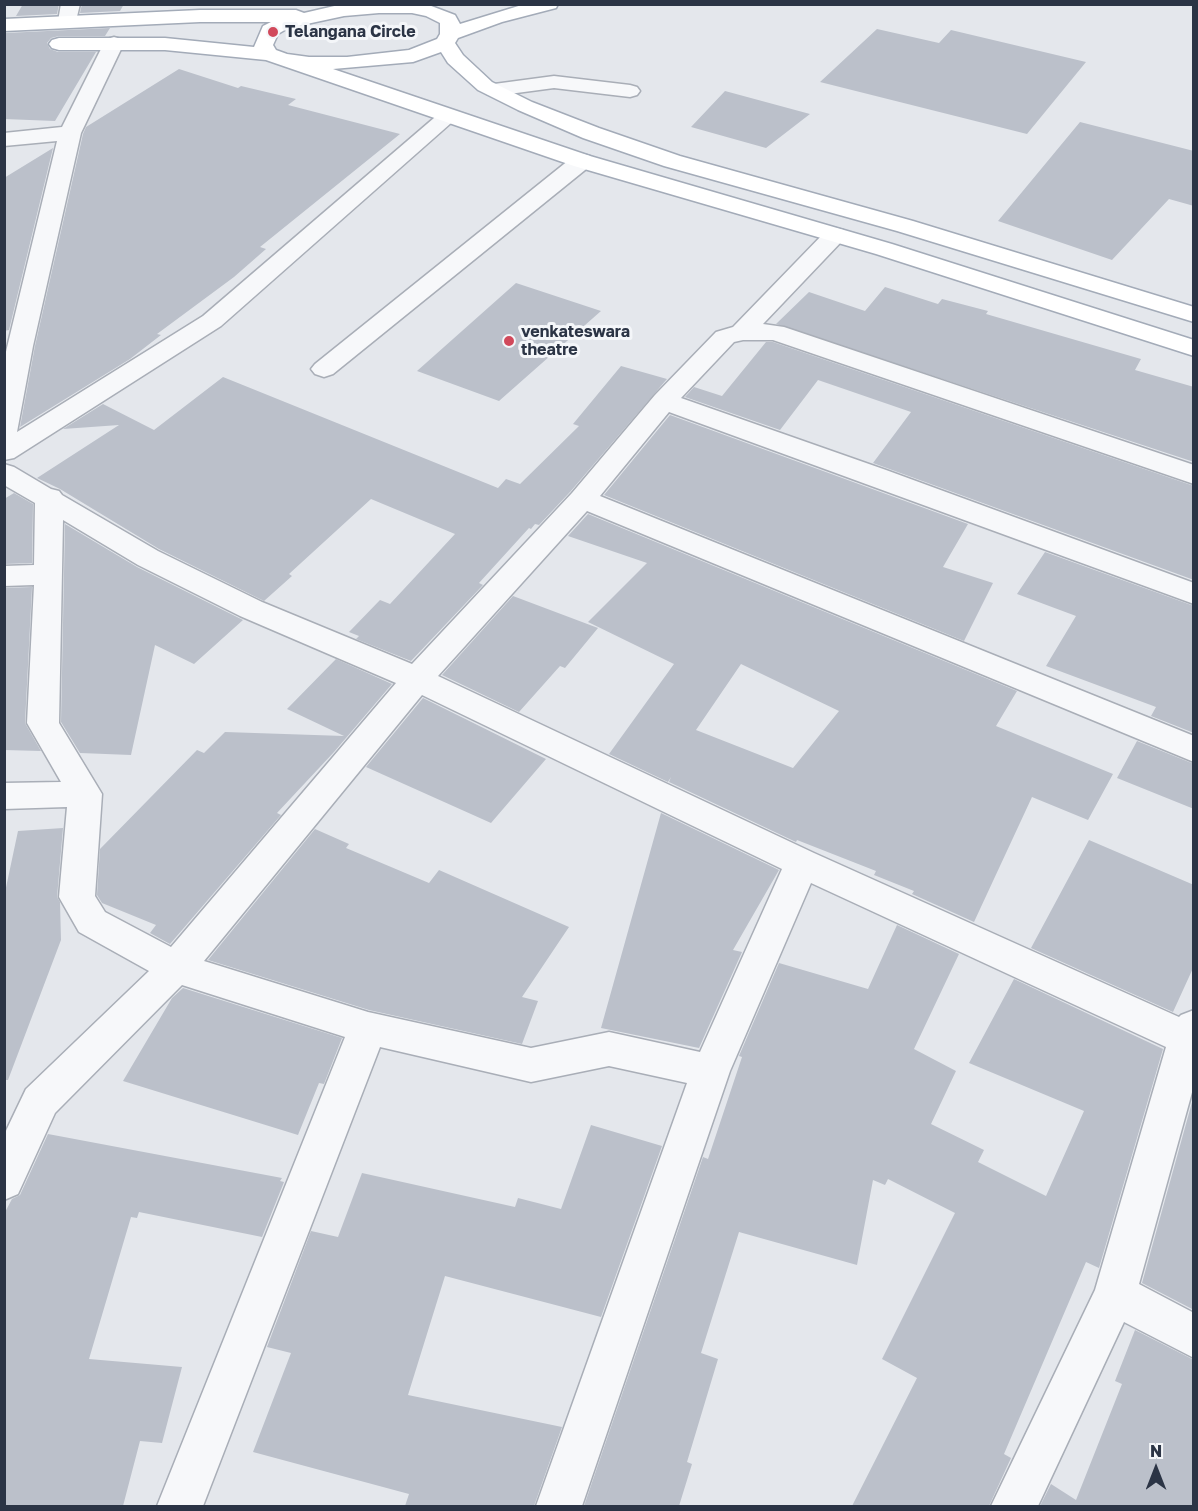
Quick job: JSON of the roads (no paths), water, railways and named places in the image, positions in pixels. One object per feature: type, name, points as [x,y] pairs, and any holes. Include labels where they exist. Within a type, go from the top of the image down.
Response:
[{"type":"main road","points":[[44,44],[114,42],[205,46],[309,63],[381,60],[413,56],[495,18],[549,4]]},
{"type":"main road","points":[[1194,315],[905,226],[672,161],[591,133],[525,106],[494,90],[466,70],[455,59],[448,39],[451,26],[448,19],[433,12],[407,6],[332,8],[270,30],[263,45],[277,56],[582,161],[835,235],[1194,348]]},
{"type":"main road","points":[[4,26],[70,13],[309,16]]},
{"type":"street","points":[[4,431],[20,346],[70,134],[114,42]]},
{"type":"street","points":[[494,90],[554,82],[630,91]]},
{"type":"street","points":[[4,452],[212,321],[448,116]]},
{"type":"street","points":[[4,140],[70,134]]},
{"type":"street","points":[[324,369],[582,161]]},
{"type":"street","points":[[742,332],[835,235]]},
{"type":"street","points":[[4,1181],[40,1101],[176,968],[417,679],[582,499],[664,401],[725,337],[742,332],[775,332],[1194,475]]},
{"type":"street","points":[[664,401],[876,476],[1194,594]]},
{"type":"street","points":[[4,472],[148,558],[251,609],[417,679],[802,863],[1191,1036],[1115,1294],[1014,1506]]},
{"type":"street","points":[[49,497],[49,576],[43,723],[85,794],[77,897],[93,922],[176,968],[368,1028],[531,1065],[609,1049],[711,1071]]},
{"type":"street","points":[[582,499],[1194,750]]},
{"type":"street","points":[[4,576],[49,576]]},
{"type":"street","points":[[4,796],[85,794]]},
{"type":"street","points":[[559,1506],[711,1071],[802,863]]},
{"type":"street","points":[[180,1506],[368,1028]]},
{"type":"street","points":[[1115,1294],[1194,1337]]},
{"type":"place","name":"Telangana Circle","points":[[273,32]]},
{"type":"place","name":"venkateswara theatre","points":[[509,341]]}]
